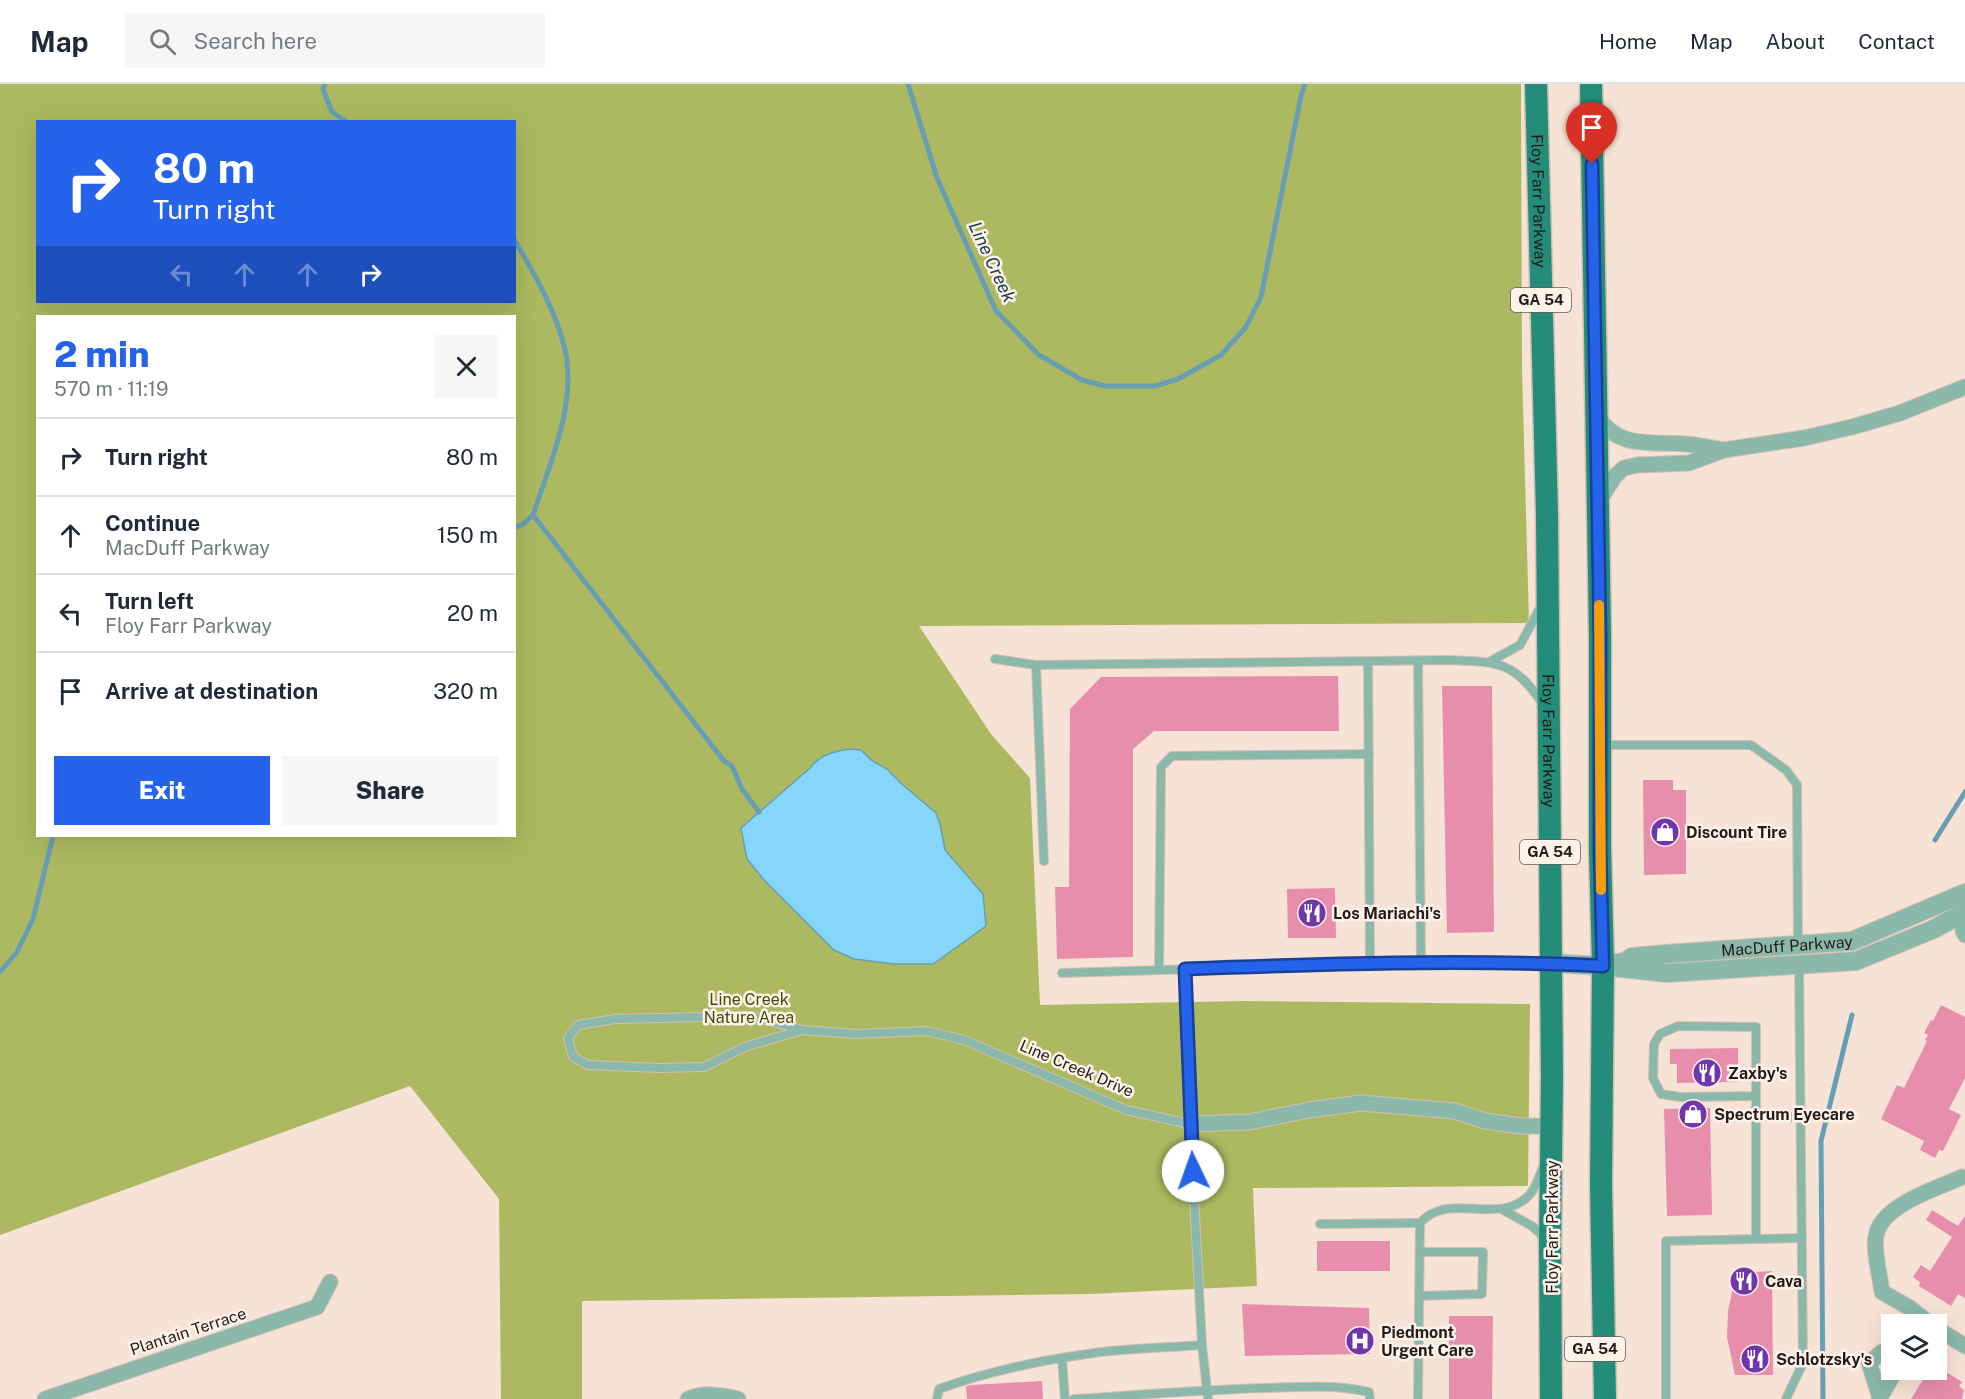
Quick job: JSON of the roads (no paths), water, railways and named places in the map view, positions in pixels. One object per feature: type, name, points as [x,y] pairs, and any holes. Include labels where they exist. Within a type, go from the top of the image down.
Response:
[{"type":"main road","name":"Floy Farr Parkway","points":[[1536,84],[1548,580],[1552,1136],[1551,1399]]},
{"type":"main road","name":"GA 54","points":[[1591,84],[1603,966],[1602,1298],[1605,1399]]},
{"type":"main road","name":"GA 54","points":[[1593,1399],[1595,1343],[1602,1298]]},
{"type":"street","points":[[1597,504],[1615,476],[1624,468],[1637,465],[1689,463],[1724,450],[1804,438],[1852,427],[1900,413],[1965,387]]},
{"type":"street","points":[[1595,412],[1610,432],[1626,440],[1688,444],[1724,450]]},
{"type":"street","points":[[1963,905],[1965,935]]},
{"type":"street","name":"MacDuff Parkway","points":[[1603,966],[1625,962],[1632,957],[1852,941],[1963,905]]},
{"type":"street","name":"MacDuff Parkway","points":[[1550,963],[1667,973],[1856,961],[1934,929],[1963,905]]},
{"type":"street","name":"Line Creek Drive","points":[[1191,1124],[1249,1122],[1361,1103],[1455,1112],[1485,1121],[1521,1126],[1546,1126],[1552,1136]]},
{"type":"street","points":[[1917,1314],[1882,1292],[1875,1238],[1880,1223],[1894,1209],[1964,1177]]},
{"type":"street","name":"Plantain Terrace","points":[[45,1399],[317,1307],[330,1282]]},
{"type":"street","points":[[1947,1336],[1965,1346]]},
{"type":"street","points":[[1879,1398],[1869,1363],[1881,1353]]},
{"type":"street","points":[[1879,1398],[1890,1380]]},
{"type":"street","points":[[688,1399],[698,1395],[723,1395],[738,1399]]},
{"type":"lane","points":[[1491,662],[1520,645],[1538,613],[1548,580]]},
{"type":"lane","points":[[995,660],[1036,665],[1368,661],[1491,662],[1516,672],[1532,687],[1548,712]]},
{"type":"lane","points":[[1368,661],[1370,964]]},
{"type":"lane","points":[[1418,661],[1420,963]]},
{"type":"lane","points":[[1036,665],[1044,861]]},
{"type":"lane","points":[[1600,746],[1751,745],[1786,770],[1797,785],[1803,1364],[1786,1399]]},
{"type":"lane","points":[[1159,970],[1161,767],[1172,756],[1369,754]]},
{"type":"lane","points":[[1062,973],[1370,964],[1550,963]]},
{"type":"lane","points":[[1185,969],[1202,1345],[1208,1399]]},
{"type":"lane","name":"Line Creek Drive","points":[[803,1030],[747,1046],[704,1066],[681,1068],[588,1065],[573,1057],[568,1038],[578,1025],[592,1022],[677,1017],[751,1016],[803,1030],[856,1034],[927,1031],[964,1040],[1126,1110],[1191,1124]]},
{"type":"lane","points":[[1756,1096],[1680,1097],[1661,1094],[1653,1078],[1654,1044],[1660,1034],[1678,1026],[1755,1027],[1756,1096],[1756,1239]]},
{"type":"lane","points":[[1756,1117],[1801,1117]]},
{"type":"lane","points":[[1418,1399],[1420,1223],[1428,1214],[1440,1208],[1503,1210],[1517,1204],[1531,1192],[1552,1136]]},
{"type":"lane","points":[[1503,1210],[1532,1226],[1550,1242]]},
{"type":"lane","points":[[1320,1224],[1420,1223]]},
{"type":"lane","points":[[1666,1399],[1666,1241],[1802,1238]]},
{"type":"lane","points":[[1419,1296],[1482,1294],[1483,1252],[1420,1252]]},
{"type":"lane","points":[[937,1399],[939,1389],[969,1378],[1062,1358],[1088,1353],[1202,1345]]},
{"type":"lane","points":[[1062,1358],[1065,1399]]},
{"type":"lane","points":[[1074,1399],[1208,1390],[1352,1388],[1369,1392],[1370,1399]]},
{"type":"water","points":[[861,750],[871,760],[887,769],[936,813],[945,850],[983,894],[986,926],[933,964],[894,964],[854,959],[834,950],[764,880],[747,859],[741,828],[818,760],[833,752]]},
{"type":"waterway","name":"Line Creek","points":[[325,84],[323,89],[332,112],[344,120]]},
{"type":"waterway","name":"Line Creek","points":[[908,84],[937,178],[996,311],[1039,355],[1082,380],[1105,386],[1155,386],[1178,379],[1221,355],[1246,327],[1261,297],[1305,84]]},
{"type":"waterway","name":"Line Creek","points":[[516,243],[542,289],[559,328],[567,363],[568,385],[561,430],[533,515],[522,525],[516,526]]},
{"type":"waterway","points":[[533,515],[724,761],[732,766],[742,789],[759,812]]},
{"type":"waterway","points":[[1935,840],[1965,792]]},
{"type":"waterway","name":"Line Creek","points":[[0,972],[17,952],[33,919],[53,837]]},
{"type":"waterway","points":[[1823,1399],[1821,1141],[1852,1015]]},
{"type":"place","name":"Discount Tire","points":[[1665,832]]},
{"type":"place","name":"Los Mariachi's","points":[[1312,913]]},
{"type":"place","name":"Zaxby's","points":[[1707,1073]]},
{"type":"place","name":"Spectrum Eyecare","points":[[1693,1114]]},
{"type":"place","name":"Cava","points":[[1744,1281]]},
{"type":"place","name":"Piedmont Urgent Care","points":[[1360,1341]]},
{"type":"place","name":"Schlotzsky's","points":[[1755,1359]]},
{"type":"park label","name":"Line Creek Nature Area","points":[[749,1008]]}]
